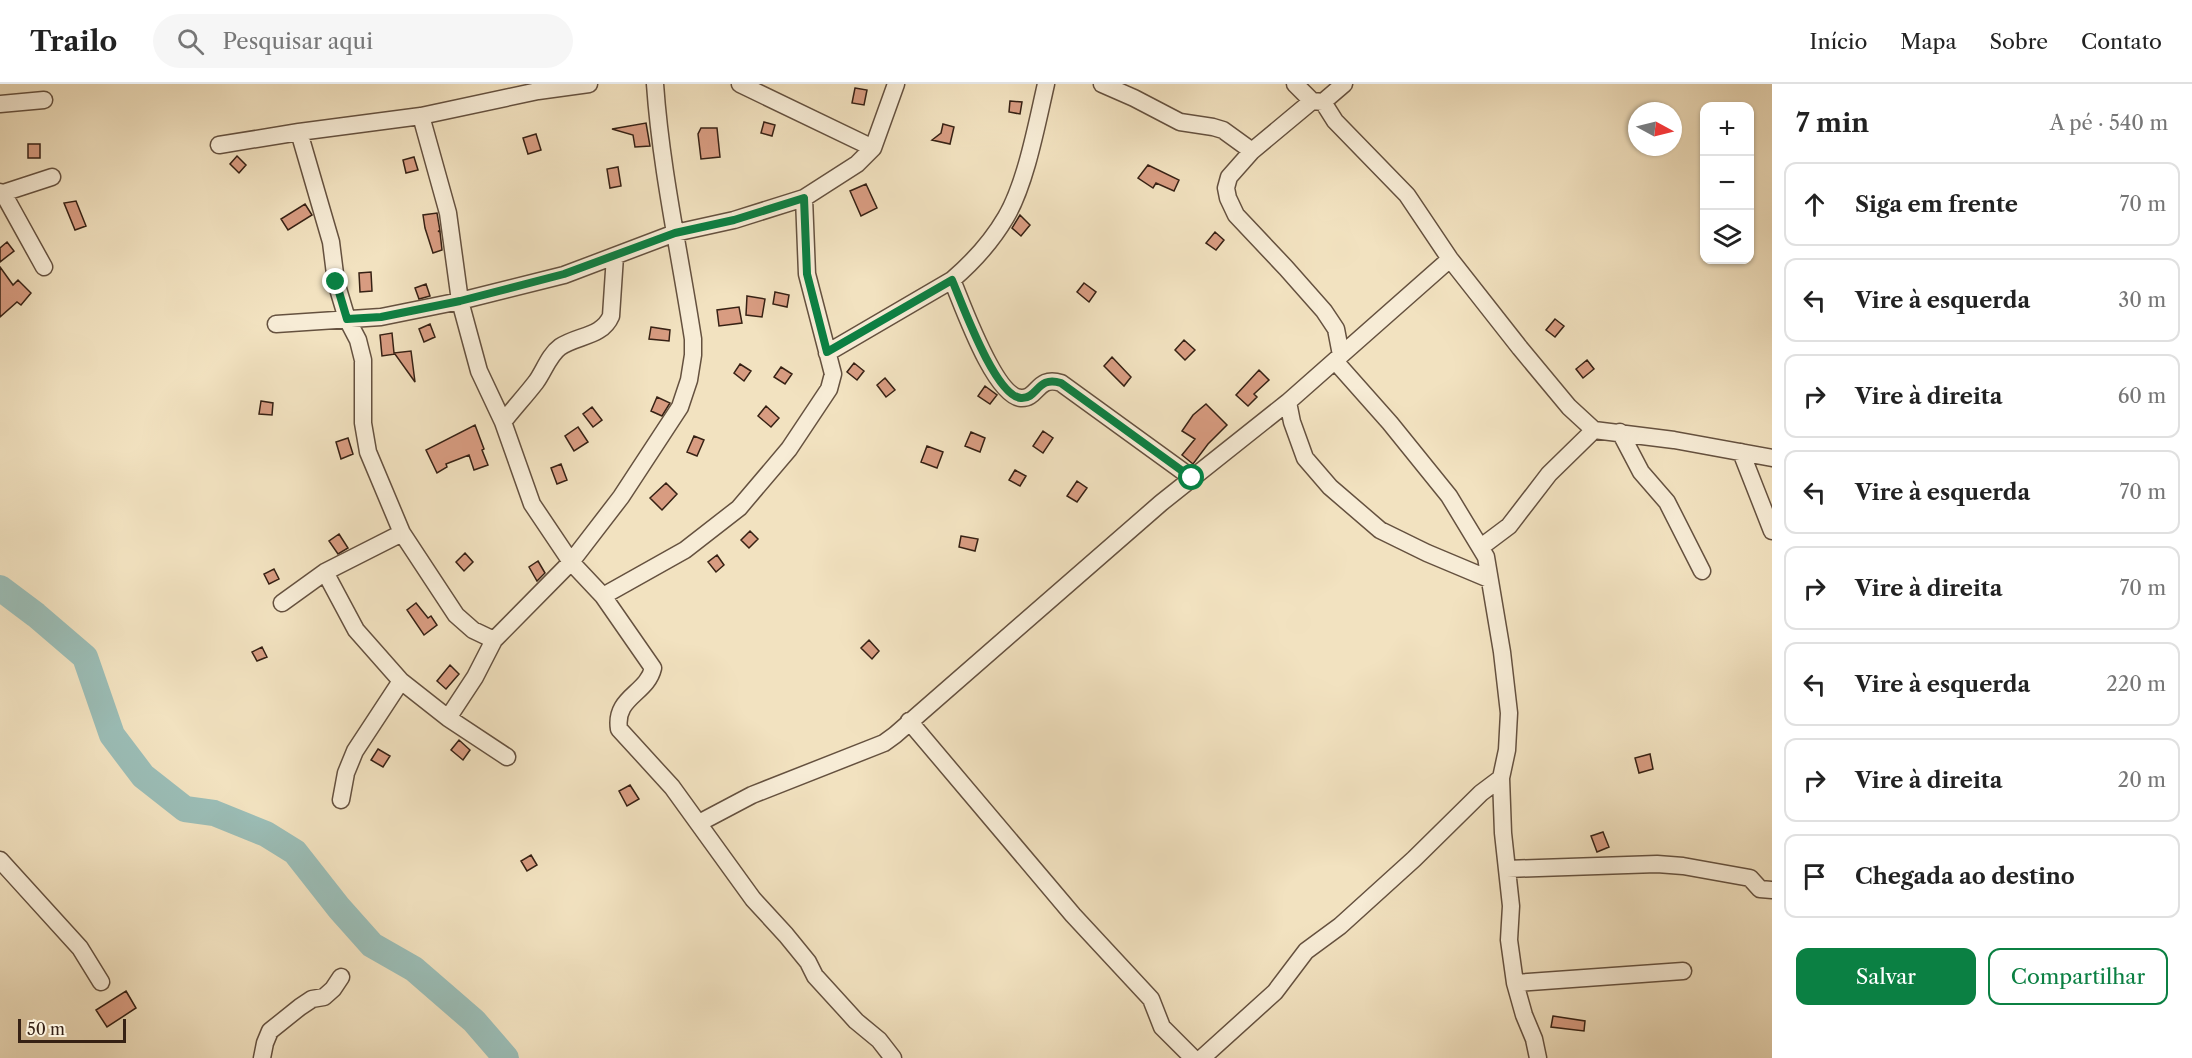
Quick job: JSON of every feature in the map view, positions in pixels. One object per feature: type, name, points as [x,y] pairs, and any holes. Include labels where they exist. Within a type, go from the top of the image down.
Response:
[{"type":"street","points":[[219,145],[421,116],[536,88],[589,84]]},
{"type":"street","points":[[448,718],[475,677],[494,640],[571,562],[621,497],[680,407],[689,380],[693,339],[660,139],[655,84]]},
{"type":"street","points":[[740,84],[873,148]]},
{"type":"street","points":[[276,324],[381,317],[460,301],[564,274],[675,233],[734,220],[804,198],[857,164],[873,148],[896,84]]},
{"type":"street","points":[[827,352],[952,280],[970,264],[1007,215],[1023,174],[1046,84]]},
{"type":"street","points":[[1102,84],[1180,122],[1223,130],[1252,151]]},
{"type":"street","points":[[1295,84],[1317,101],[1407,195],[1450,259],[1569,407],[1594,430],[1620,432],[1772,458]]},
{"type":"street","points":[[1344,84],[1317,101],[1252,151],[1229,177],[1226,188],[1236,215],[1324,311],[1336,329],[1338,358],[1449,496],[1486,557],[1502,651],[1509,713],[1507,750],[1501,778],[1503,833],[1510,906],[1509,940],[1515,983],[1538,1058]]},
{"type":"street","points":[[0,104],[44,100]]},
{"type":"street","points":[[421,116],[448,213],[460,301],[479,371],[503,422],[532,504],[571,562],[603,596],[653,668],[649,678],[621,707],[617,719],[619,729],[672,787],[753,899],[808,962],[815,976],[856,1021],[879,1040],[893,1058]]},
{"type":"street","points":[[299,132],[331,242],[336,282],[347,319],[358,340],[363,360],[363,423],[368,452],[402,533],[456,615],[473,630],[494,640]]},
{"type":"street","points":[[44,267],[2,192],[52,177]]},
{"type":"street","points":[[603,596],[685,550],[739,508],[789,449],[829,389],[833,374],[807,274],[804,198]]},
{"type":"street","points":[[503,422],[559,348],[601,330],[608,324],[611,316],[615,256]]},
{"type":"street","points":[[699,823],[752,795],[884,743],[1192,478],[1288,402],[1450,259]]},
{"type":"street","points":[[952,280],[982,352],[994,373],[1013,395],[1021,398],[1028,397],[1044,382],[1052,380],[1061,383],[1192,478]]},
{"type":"street","points":[[1288,402],[1292,422],[1305,458],[1330,487],[1380,530],[1427,554],[1489,579]]},
{"type":"street","points":[[1481,547],[1509,526],[1549,474],[1594,430]]},
{"type":"street","points":[[1620,432],[1641,472],[1667,502],[1702,571]]},
{"type":"street","points":[[1741,452],[1772,531]]},
{"type":"street","points":[[282,603],[325,573],[402,533]]},
{"type":"street","points":[[325,573],[356,630],[401,681],[448,718],[507,757]]},
{"type":"street","points":[[341,800],[346,773],[355,751],[401,681]]},
{"type":"street","points":[[909,721],[1073,915],[1151,999],[1162,1027],[1193,1058]]},
{"type":"street","points":[[1202,1058],[1275,992],[1306,951],[1340,926],[1414,859],[1481,793],[1501,778]]},
{"type":"street","points":[[0,860],[80,948],[101,982]]},
{"type":"street","points":[[1507,869],[1657,864],[1683,866],[1750,878],[1760,889],[1772,890]]},
{"type":"street","points":[[1515,983],[1683,971]]},
{"type":"street","points":[[262,1058],[270,1031],[312,999],[324,997],[341,977]]},
{"type":"building","points":[[855,88],[867,90],[864,105],[852,103]]},
{"type":"building","points":[[1010,101],[1022,102],[1020,114],[1009,112]]},
{"type":"building","points":[[764,122],[775,125],[772,136],[761,133]]},
{"type":"building","points":[[646,123],[650,146],[635,147],[633,135],[612,129]]},
{"type":"building","points":[[943,124],[954,127],[950,144],[932,140],[941,133]]},
{"type":"building","points":[[701,128],[717,128],[720,157],[701,159],[698,134]]},
{"type":"building","points":[[536,134],[541,150],[528,154],[523,138]]},
{"type":"building","points":[[28,144],[40,144],[40,158],[28,158]]},
{"type":"building","points":[[237,156],[246,165],[239,173],[230,164]]},
{"type":"building","points":[[414,157],[418,170],[406,173],[403,160]]},
{"type":"building","points":[[1148,165],[1179,180],[1174,191],[1156,183],[1153,188],[1138,178]]},
{"type":"building","points":[[618,167],[621,186],[610,188],[607,169]]},
{"type":"building","points":[[866,184],[877,208],[861,216],[850,191]]},
{"type":"building","points":[[76,201],[86,226],[75,230],[64,203]]},
{"type":"building","points":[[305,204],[312,215],[288,230],[281,219]]},
{"type":"building","points":[[437,213],[442,250],[433,253],[423,215]]},
{"type":"building","points":[[1020,215],[1030,225],[1021,236],[1012,228]]},
{"type":"building","points":[[1215,232],[1224,240],[1216,250],[1206,243]]},
{"type":"building","points":[[7,242],[14,251],[0,262],[0,248]]},
{"type":"building","points":[[0,267],[13,285],[18,280],[31,293],[21,305],[17,302],[0,317]]},
{"type":"building","points":[[371,272],[372,291],[360,292],[359,273]]},
{"type":"building","points":[[1084,283],[1096,292],[1089,302],[1077,292]]},
{"type":"building","points":[[426,284],[430,296],[419,299],[415,288]]},
{"type":"building","points":[[775,292],[789,295],[787,307],[773,304]]},
{"type":"building","points":[[747,296],[765,299],[762,317],[746,315]]},
{"type":"building","points":[[739,307],[742,323],[719,326],[717,310]]},
{"type":"building","points":[[1555,319],[1564,326],[1555,337],[1546,330]]},
{"type":"building","points":[[430,324],[435,337],[424,342],[419,329]]},
{"type":"building","points":[[651,327],[670,330],[669,341],[649,339]]},
{"type":"building","points":[[392,333],[394,353],[411,351],[415,382],[395,354],[382,356],[380,335]]},
{"type":"building","points":[[1184,340],[1195,350],[1185,360],[1175,350]]},
{"type":"building","points":[[1112,357],[1131,377],[1124,386],[1104,366]]},
{"type":"building","points":[[1587,360],[1594,369],[1583,378],[1576,369]]},
{"type":"building","points":[[854,363],[864,371],[857,380],[847,372]]},
{"type":"building","points":[[740,364],[751,371],[744,381],[734,373]]},
{"type":"building","points":[[781,367],[792,374],[785,384],[774,377]]},
{"type":"building","points":[[1259,370],[1269,380],[1254,394],[1257,397],[1248,406],[1236,395]]},
{"type":"building","points":[[885,378],[895,390],[886,397],[877,385]]},
{"type":"building","points":[[985,386],[997,395],[990,404],[978,396]]},
{"type":"building","points":[[657,397],[670,403],[662,416],[651,411]]},
{"type":"building","points":[[261,401],[273,403],[272,415],[259,414]]},
{"type":"building","points":[[1206,404],[1227,425],[1208,444],[1193,464],[1182,455],[1195,439],[1182,431],[1193,415]]},
{"type":"building","points":[[766,406],[779,418],[771,427],[758,416]]},
{"type":"building","points":[[592,407],[602,420],[593,427],[583,414]]},
{"type":"building","points":[[475,425],[488,465],[474,470],[469,455],[446,464],[447,467],[437,473],[426,450]]},
{"type":"building","points":[[578,427],[588,442],[574,451],[565,436]]},
{"type":"building","points":[[1043,431],[1053,438],[1043,453],[1033,446]]},
{"type":"building","points":[[971,432],[985,438],[980,452],[965,446]]},
{"type":"building","points":[[694,436],[704,440],[697,456],[687,452]]},
{"type":"building","points":[[348,438],[353,454],[341,459],[336,442]]},
{"type":"building","points":[[927,446],[943,452],[937,468],[921,462]]},
{"type":"building","points":[[561,464],[567,480],[557,484],[551,468]]},
{"type":"building","points":[[1015,470],[1026,476],[1020,486],[1009,480]]},
{"type":"building","points":[[1077,481],[1087,488],[1077,502],[1067,496]]},
{"type":"building","points":[[666,483],[677,494],[662,510],[650,498]]},
{"type":"building","points":[[750,531],[758,539],[749,548],[741,540]]},
{"type":"building","points":[[339,534],[348,548],[338,554],[329,541]]},
{"type":"building","points":[[961,536],[978,539],[975,551],[959,547]]},
{"type":"building","points":[[465,553],[473,562],[464,571],[456,562]]},
{"type":"building","points":[[717,555],[724,565],[716,572],[708,562]]},
{"type":"building","points":[[538,561],[545,573],[537,581],[529,567]]},
{"type":"building","points":[[274,569],[279,579],[269,584],[264,574]]},
{"type":"building","points":[[416,603],[428,618],[431,616],[437,625],[424,635],[407,610]]},
{"type":"building","points":[[869,640],[879,651],[872,659],[861,648]]},
{"type":"building","points":[[262,647],[267,657],[257,661],[252,652]]},
{"type":"building","points":[[450,665],[459,674],[446,689],[437,681]]},
{"type":"building","points":[[459,740],[470,750],[463,760],[451,750]]},
{"type":"building","points":[[378,749],[390,756],[383,767],[371,760]]},
{"type":"building","points":[[1650,754],[1653,769],[1639,773],[1635,758]]},
{"type":"building","points":[[630,785],[639,799],[627,806],[619,791]]},
{"type":"building","points":[[1603,832],[1609,847],[1597,852],[1591,836]]},
{"type":"building","points":[[531,855],[537,865],[527,871],[521,861]]},
{"type":"building","points":[[126,991],[136,1008],[107,1027],[96,1010]]},
{"type":"building","points":[[1553,1016],[1585,1021],[1584,1031],[1551,1027]]},
{"type":"waterway","points":[[0,588],[85,657],[112,735],[143,776],[185,809],[214,813],[266,834],[295,852],[339,908],[372,945],[414,969],[474,1021],[506,1058]]},
{"type":"route","points":[[336,282],[347,319],[381,317],[460,301],[564,274],[675,233],[734,220],[804,198],[807,274],[827,352],[952,280],[982,352],[994,373],[1013,395],[1021,398],[1028,397],[1044,382],[1052,380],[1061,383],[1192,478]]}]
